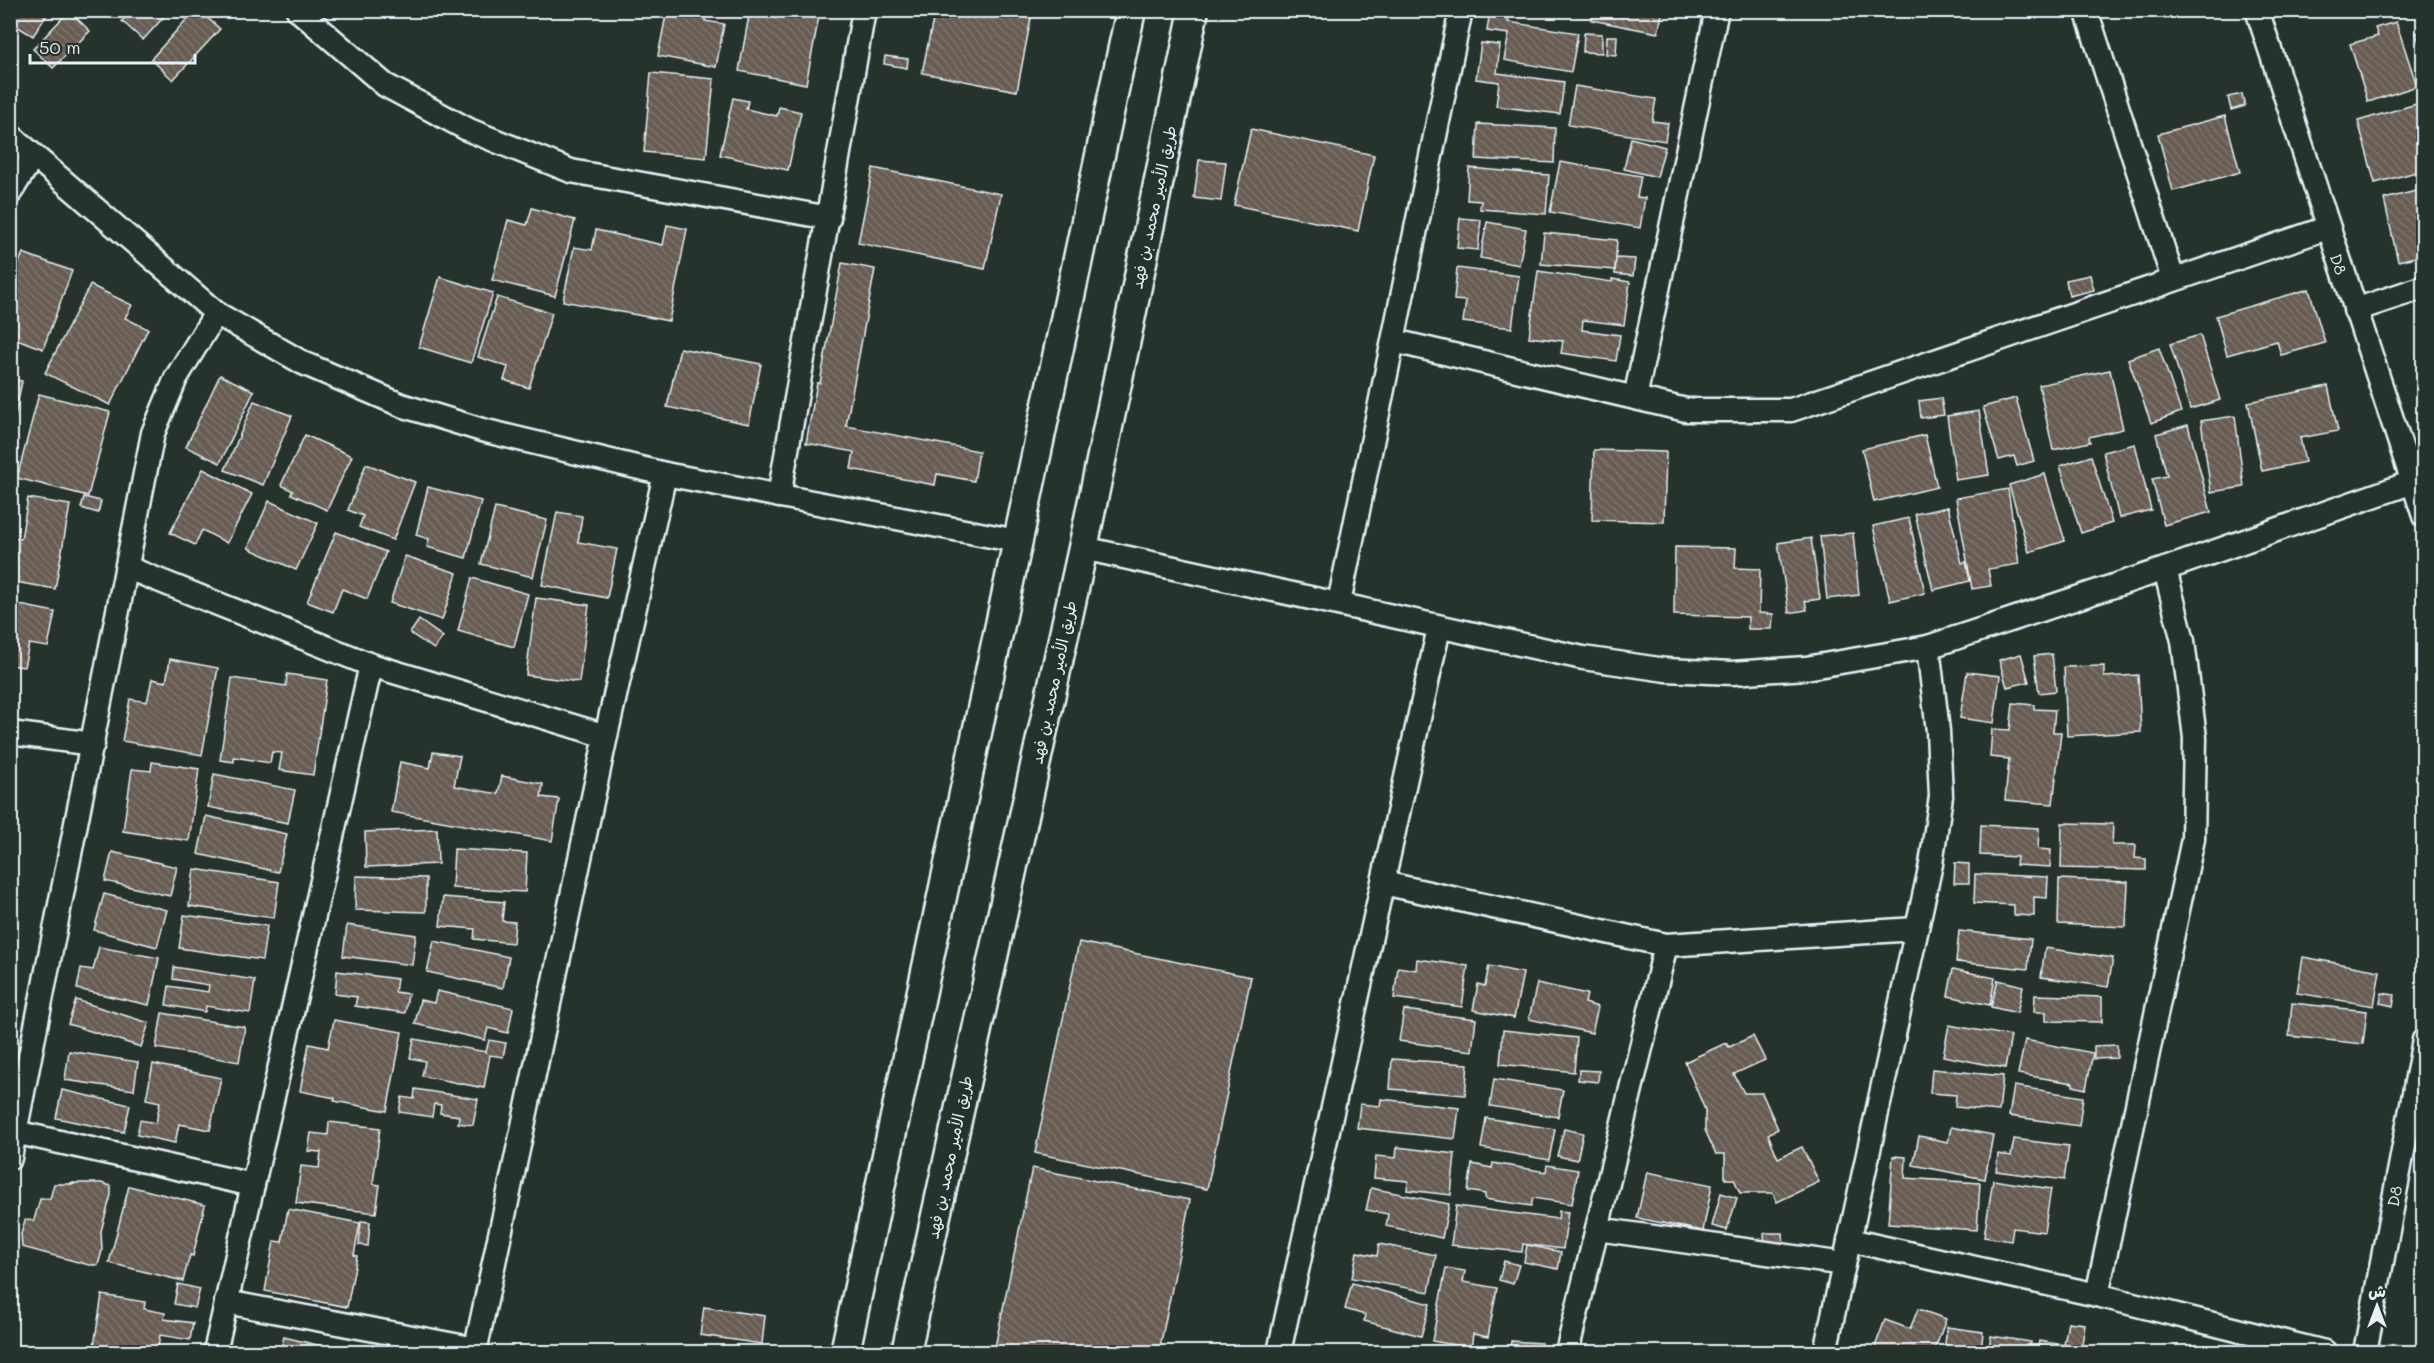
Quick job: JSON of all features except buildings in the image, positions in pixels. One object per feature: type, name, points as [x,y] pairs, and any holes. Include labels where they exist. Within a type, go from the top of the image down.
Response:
[{"type":"street","points":[[298,10],[385,85],[469,130],[571,171],[829,218]]},
{"type":"street","points":[[779,496],[864,10]]},
{"type":"street","points":[[845,1353],[1131,10]]},
{"type":"street","name":"طريق الأمير محمد بن فهد","points":[[906,1353],[1083,548],[1194,10]]},
{"type":"street","points":[[1339,603],[1461,10]]},
{"type":"street","points":[[1635,398],[1717,10]]},
{"type":"street","points":[[2086,10],[2173,279]]},
{"type":"street","name":"D8","points":[[2257,10],[2327,228],[2424,516]]},
{"type":"street","points":[[10,135],[216,313],[303,363],[401,405],[482,430],[665,474],[1017,541]]},
{"type":"street","points":[[10,193],[33,156]]},
{"type":"street","points":[[1394,341],[1686,410],[1791,410],[2327,228]]},
{"type":"street","points":[[2355,310],[2424,287]]},
{"type":"street","points":[[10,1158],[13,1132],[93,744],[153,433],[176,378],[216,313]]},
{"type":"street","points":[[226,1302],[475,1351],[606,736],[665,474]]},
{"type":"street","points":[[1083,548],[1583,658],[1666,670],[1732,673],[1806,668],[1928,647],[2165,569],[2413,482]]},
{"type":"street","points":[[128,568],[371,665],[606,736]]},
{"type":"street","points":[[2097,1295],[2193,839],[2195,738],[2183,641],[2165,569]]},
{"type":"street","points":[[1279,1353],[1439,628]]},
{"type":"street","points":[[1825,1353],[1931,864],[1941,796],[1938,731],[1928,647]]},
{"type":"street","points":[[215,1353],[371,665]]},
{"type":"street","points":[[10,734],[93,744]]},
{"type":"street","points":[[1383,883],[1666,945],[1916,929]]},
{"type":"street","points":[[1567,1353],[1666,945]]},
{"type":"street","name":"D8","points":[[2365,1353],[2413,1155],[2424,1040]]},
{"type":"street","points":[[13,1132],[253,1185]]},
{"type":"street","points":[[1597,1229],[1844,1264]]},
{"type":"street","points":[[1849,1240],[2097,1295],[2325,1353]]}]
